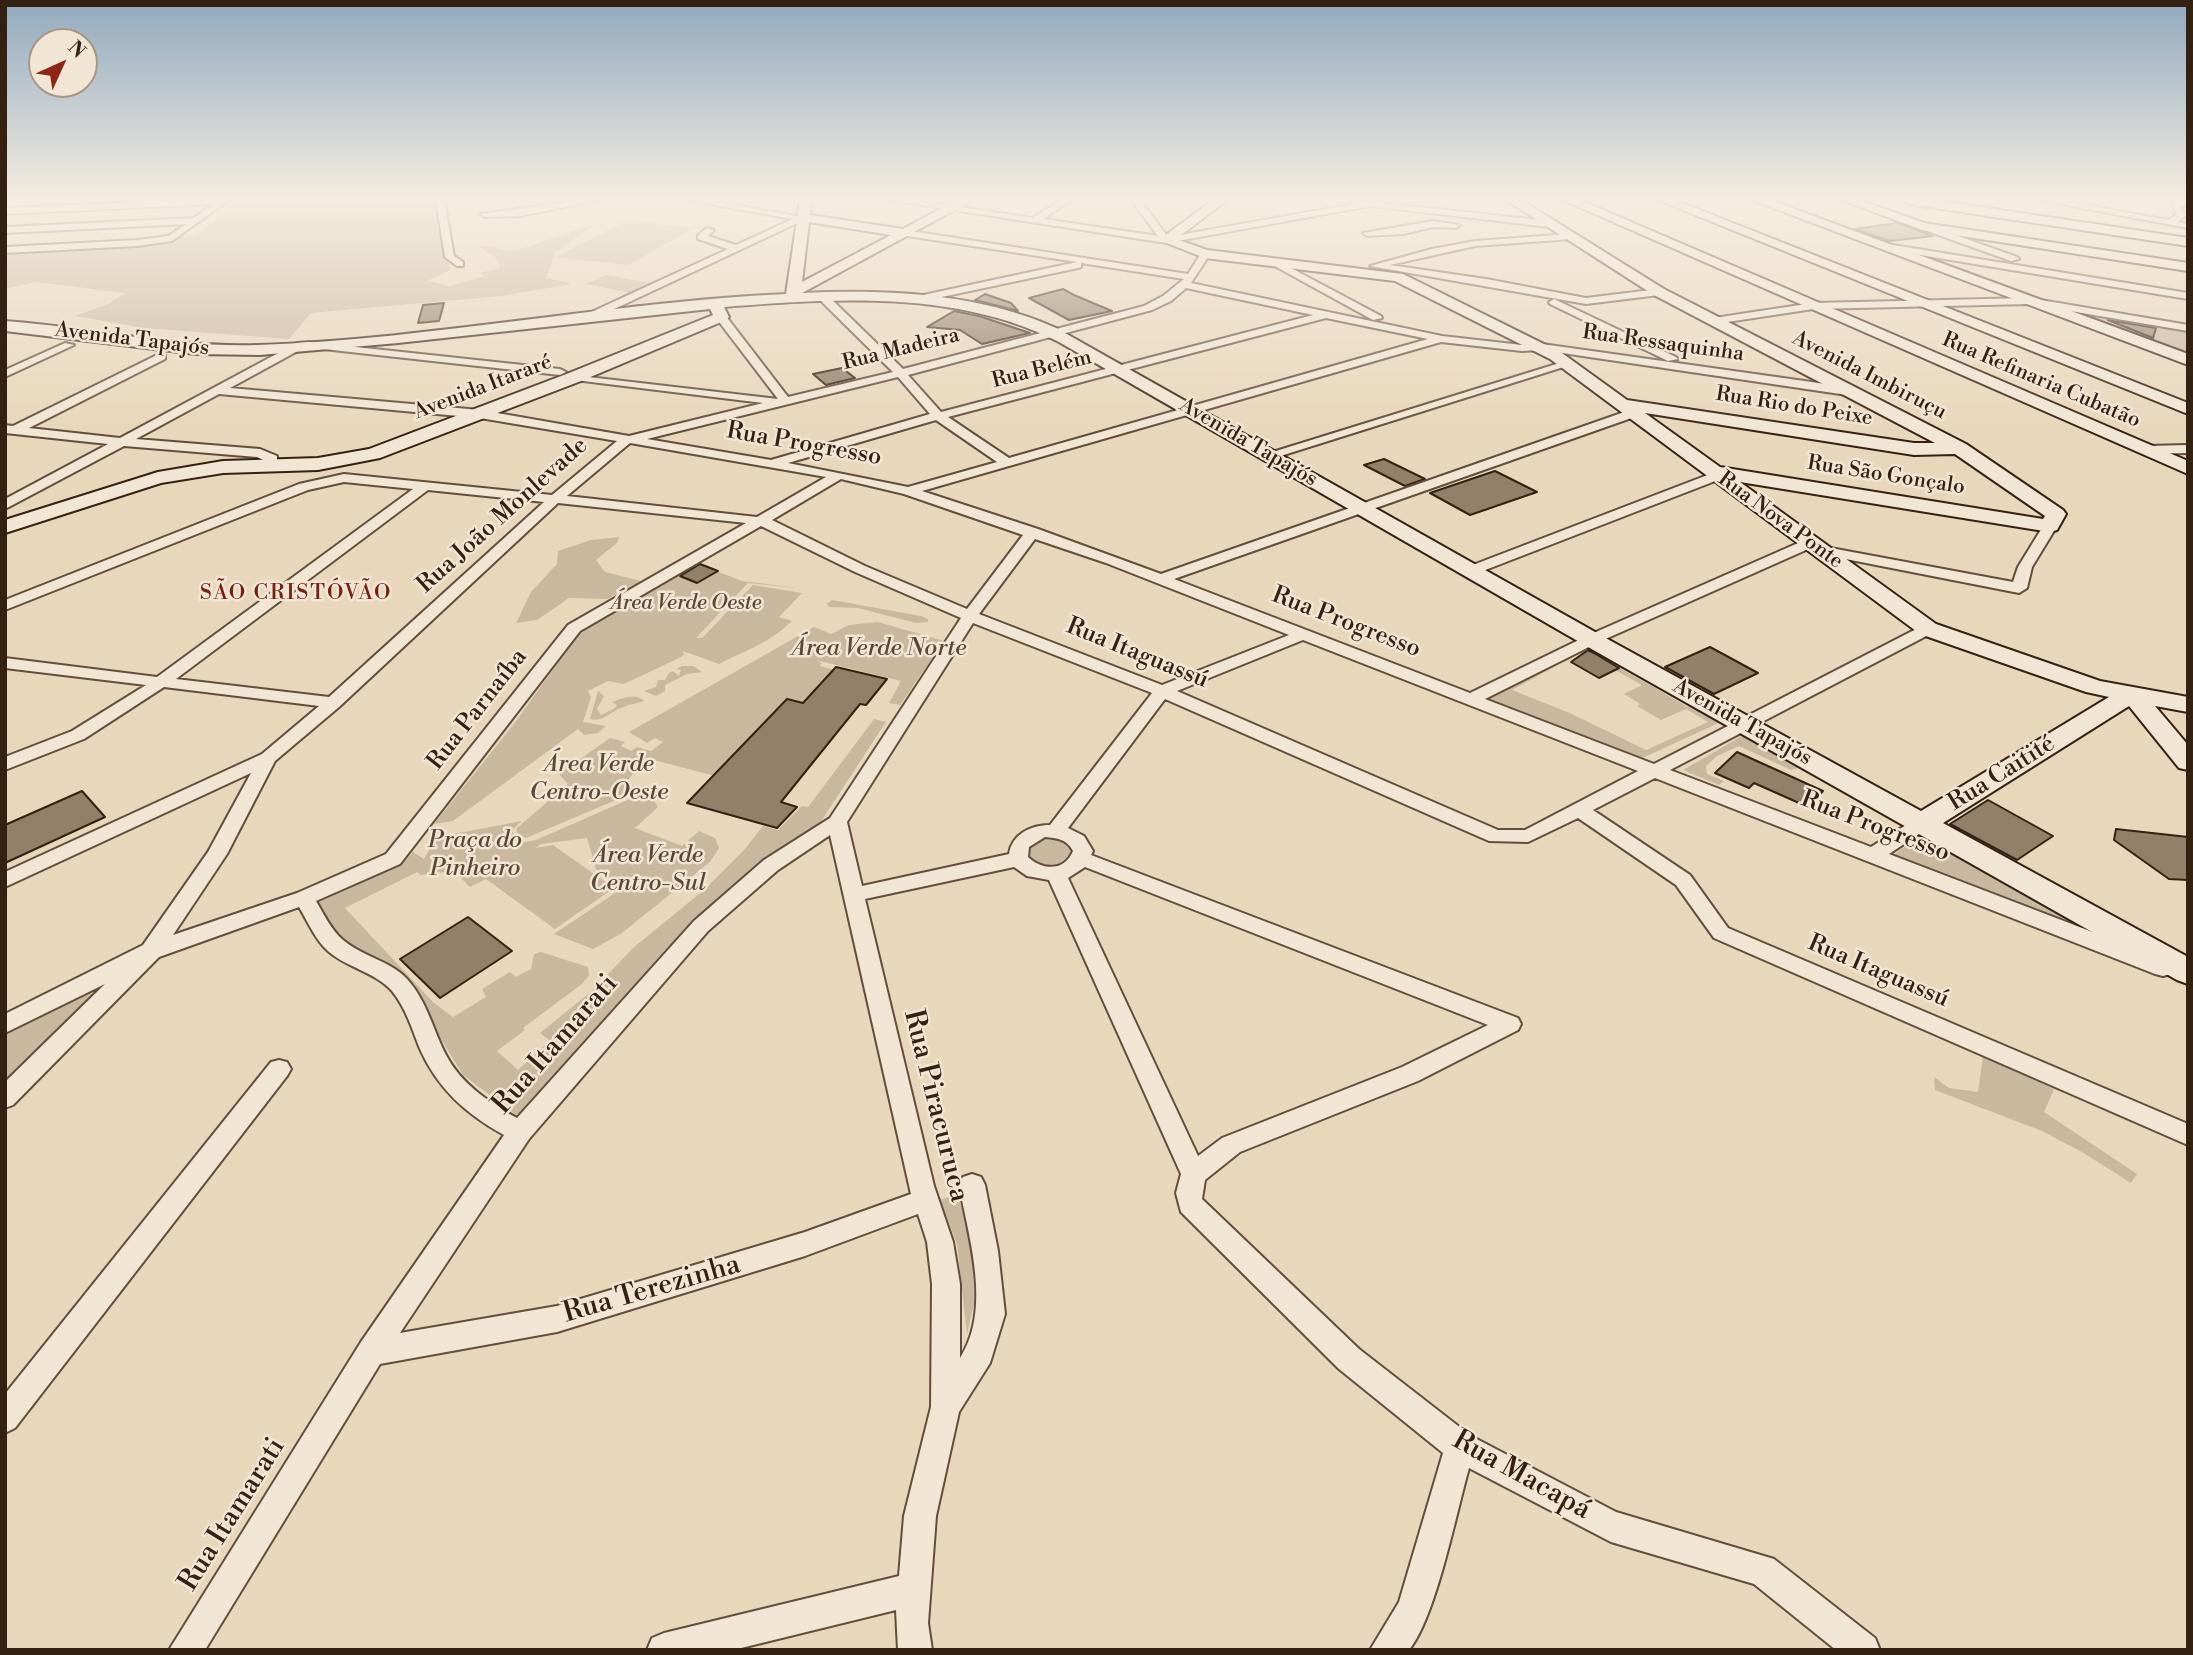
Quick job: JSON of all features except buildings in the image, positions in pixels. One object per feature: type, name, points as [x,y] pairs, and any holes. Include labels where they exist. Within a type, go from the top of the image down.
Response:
[{"type":"street","points":[[589,317],[676,277]]},
{"type":"street","points":[[796,277],[795,287],[820,277]]},
{"type":"street","points":[[918,299],[1019,277]]},
{"type":"street","name":"Rua Ressaquinha","points":[[1168,277],[1442,339],[1522,348],[1542,347],[1847,391]]},
{"type":"street","name":"Rua Madeira","points":[[626,440],[901,373],[1147,308],[1171,299],[1190,277]]},
{"type":"street","points":[[1301,277],[1400,330]]},
{"type":"street","name":"Rua Nova Ponte","points":[[1398,277],[1542,347],[1928,629],[2095,687],[2188,705]]},
{"type":"street","points":[[1452,277],[1525,288],[1586,301],[1659,292]]},
{"type":"street","name":"Avenida Imbiruçu","points":[[1635,277],[1713,321],[1959,447],[2056,514],[2050,526]]},
{"type":"street","name":"Rua Refinaria Cubatão","points":[[1747,277],[2188,468]]},
{"type":"street","points":[[1857,277],[2188,409]]},
{"type":"street","points":[[1967,277],[2029,301],[2067,310],[2188,328]]},
{"type":"street","points":[[2072,277],[2188,296]]},
{"type":"street","name":"Avenida Tapajós","points":[[5,319],[179,349],[226,351],[589,317],[718,310],[795,287],[822,296],[918,299],[1009,315],[1052,332],[1921,824],[2107,925]]},
{"type":"street","points":[[1525,288],[1687,366]]},
{"type":"street","points":[[822,296],[901,373],[939,416],[1006,462]]},
{"type":"street","points":[[1311,311],[1342,300]]},
{"type":"street","points":[[1713,321],[1813,306],[2029,301]]},
{"type":"street","points":[[718,310],[784,401]]},
{"type":"street","name":"Avenida Itararé","points":[[5,527],[158,478],[223,467],[318,464],[359,457],[480,414],[718,310]]},
{"type":"street","points":[[2067,310],[2188,360]]},
{"type":"street","name":"Rua Belém","points":[[768,465],[939,416],[1326,315]]},
{"type":"street","name":"Avenida Tapajós","points":[[5,326],[60,327]]},
{"type":"street","points":[[908,491],[1442,339]]},
{"type":"street","points":[[5,374],[69,345]]},
{"type":"street","points":[[5,505],[216,390],[305,345],[784,401]]},
{"type":"street","points":[[8,431],[161,357]]},
{"type":"street","points":[[1269,455],[1567,364]]},
{"type":"street","name":"Avenida Itararé","points":[[5,520],[62,500],[189,463],[223,459],[338,455],[383,443],[458,413],[567,375]]},
{"type":"street","name":"Rua Progresso","points":[[216,390],[480,414],[839,475],[908,491],[1033,533],[1304,634],[2188,978]]},
{"type":"street","points":[[1158,580],[1627,408]]},
{"type":"street","name":"Rua Rio do Peixe","points":[[1627,408],[1914,449],[1959,447]]},
{"type":"street","points":[[8,431],[260,453],[272,459]]},
{"type":"street","name":"Rua João Monlevade","points":[[5,1098],[151,951],[217,855],[268,758],[333,703],[554,500],[626,440]]},
{"type":"street","points":[[2146,450],[2188,449]]},
{"type":"street","points":[[344,478],[340,476],[342,468],[359,457]]},
{"type":"street","points":[[1470,570],[1716,473]]},
{"type":"street","name":"Rua São Gonçalo","points":[[1716,473],[2050,526]]},
{"type":"street","name":"Rua Parnaíba","points":[[5,1024],[151,951],[304,898],[393,859],[574,628],[839,475]]},
{"type":"street","name":"Rua Itaguassú","points":[[5,605],[304,487],[344,478],[759,521],[860,569],[970,616],[1162,691],[1496,836],[1528,836],[1580,810],[1683,880],[1721,933],[2188,1135]]},
{"type":"street","points":[[5,764],[78,734],[135,701],[423,488]]},
{"type":"street","points":[[1471,699],[1592,639],[1815,546],[2019,588],[2025,567],[2050,526]]},
{"type":"street","name":"Rua Itamarati","points":[[186,1650],[371,1352],[520,1132],[701,926],[771,865],[836,822],[970,616],[1033,533]]},
{"type":"street","points":[[5,615],[5,622]]},
{"type":"street","points":[[1580,810],[1928,629]]},
{"type":"street","points":[[1056,831],[1162,691],[1304,634]]},
{"type":"street","points":[[5,663],[333,703]]},
{"type":"street","points":[[2132,694],[2188,762]]},
{"type":"street","name":"Rua Caitité","points":[[1873,855],[2132,694]]},
{"type":"street","points":[[2108,709],[2154,721]]},
{"type":"street","points":[[5,880],[268,758]]},
{"type":"street","name":"Rua Piracuruca","points":[[836,822],[926,1200],[940,1242],[946,1284],[946,1407]]},
{"type":"street","points":[[1056,831],[1075,837],[1083,850],[1082,858],[1072,868],[1056,874],[1037,873],[1028,869],[1018,859],[1020,844],[1026,837],[1039,832],[1056,831]]},
{"type":"street","points":[[1056,874],[1194,1174],[1231,1145],[1410,1074],[1510,1024],[1082,858]]},
{"type":"street","points":[[853,895],[1018,859]]},
{"type":"street","points":[[304,898],[336,946],[375,965],[400,986],[417,1012],[434,1055],[452,1086],[484,1112],[520,1132]]},
{"type":"street","points":[[2107,925],[2188,954]]},
{"type":"street","points":[[2107,925],[2188,972]]},
{"type":"street","points":[[5,1418],[279,1069]]},
{"type":"street","name":"Rua Macapá","points":[[1194,1174],[1189,1193],[1190,1204],[1349,1359],[1460,1447],[1611,1526],[1763,1570],[1863,1650]]},
{"type":"street","points":[[915,1650],[911,1623],[920,1516],[946,1407],[980,1353],[991,1314],[985,1251],[972,1185]]},
{"type":"street","name":"Rua Terezinha","points":[[371,1352],[557,1319],[792,1248],[926,1200]]},
{"type":"street","points":[[1387,1650],[1402,1632],[1414,1606],[1460,1447]]},
{"type":"street","points":[[664,1650],[913,1589]]},
{"type":"green space","points":[[5,277],[435,277],[427,281],[450,286],[481,277],[546,277],[572,284],[501,296],[311,313],[289,339],[144,328],[75,316],[108,304],[126,293],[36,282],[5,289]]},
{"type":"green space","points":[[601,277],[651,283],[630,293],[585,284]]},
{"type":"green space","points":[[2067,310],[2188,329],[2188,359]]},
{"type":"green space","points":[[619,537],[617,543],[596,560],[605,572],[641,581],[607,599],[569,598],[537,620],[516,623],[531,592],[557,564],[558,551],[591,540]]},
{"type":"green space","name":"Área Verde Oeste","points":[[698,564],[742,581],[807,589],[748,583],[696,638],[702,638],[753,585],[802,593],[779,617],[792,621],[765,642],[719,664],[683,651],[684,655],[679,658],[624,684],[608,681],[588,691],[591,697],[583,722],[606,726],[598,733],[584,735],[578,729],[453,821],[434,824],[514,724],[579,633]]},
{"type":"green space","points":[[832,600],[921,616],[928,619],[928,622],[916,623],[858,608],[829,607],[827,604]]},
{"type":"green space","points":[[878,622],[944,641],[900,705],[889,703],[901,681],[816,660],[822,663],[820,666],[834,670],[807,703],[787,699],[715,776],[646,758],[627,781],[629,785],[642,789],[526,838],[519,836],[516,829],[568,784],[559,774],[610,738],[625,742],[621,746],[631,751],[637,747],[651,751],[663,742],[655,738],[647,743],[629,732],[814,627],[831,634],[849,625]]},
{"type":"green space","points":[[1620,662],[1624,663],[1622,669],[1688,707],[1690,700],[1725,720],[1638,760],[1488,702],[1490,695],[1554,663],[1557,665],[1512,690],[1572,714],[1646,750],[1708,722],[1686,709],[1661,720],[1637,706],[1640,704],[1624,694],[1642,685],[1615,670]]},
{"type":"green space","points":[[693,666],[702,672],[687,674],[665,685],[665,691],[656,696],[644,691],[656,687],[658,680],[665,680],[673,671],[679,676],[681,670],[676,669]]},
{"type":"green space","points":[[598,691],[604,696],[597,709],[601,715],[615,708],[617,705],[612,702],[620,699],[637,697],[644,701],[624,707],[603,718],[590,719]]},
{"type":"green space","points":[[874,719],[886,722],[820,823],[750,870],[521,1115],[515,1114],[463,1075],[433,1026],[385,964],[348,944],[337,933],[317,903],[402,864],[413,852],[424,859],[437,837],[522,821],[512,830],[515,838],[525,842],[536,840],[648,791],[658,807],[635,828],[682,846],[699,831],[715,838],[719,848],[710,862],[622,933],[593,949],[554,934],[621,889],[596,869],[587,838],[541,844],[535,848],[553,845],[614,888],[555,929],[486,879],[470,887],[454,871],[421,875],[417,872],[345,908],[433,1002],[453,1017],[486,997],[482,989],[510,972],[516,977],[531,969],[534,954],[541,952],[588,967],[589,975],[582,984],[497,1051],[518,1070],[550,1041],[540,1033],[593,990],[633,948],[704,890],[744,850],[763,826],[778,830],[802,806],[808,807]]},
{"type":"green space","points":[[1742,736],[1798,768],[1791,770],[1739,746],[1717,756],[1706,766],[1707,774],[1724,781],[1719,785],[1683,770]]},
{"type":"green space","points":[[1051,833],[1078,848],[1070,866],[1034,869],[1022,846]]},
{"type":"green space","points":[[1922,834],[2100,932],[1891,857]]},
{"type":"green space","points":[[133,962],[5,1093],[5,1026]]},
{"type":"green space","points":[[1983,1056],[2054,1089],[2044,1112],[2137,1174],[2131,1183],[2042,1131],[1935,1090],[1934,1077],[1949,1088],[1978,1092]]},
{"type":"green space","points":[[957,1194],[970,1233],[977,1290],[967,1334],[957,1244],[940,1200]]},
{"type":"district","name":"SÃO CRISTÓVÃO","points":[[296,594]]},
{"type":"park label","name":"Área Verde Norte","points":[[879,649]]},
{"type":"park label","name":"Área Verde Centro-Oeste","points":[[599,779]]},
{"type":"park label","name":"Praça do Pinheiro","points":[[475,855]]},
{"type":"park label","name":"Área Verde Centro-Sul","points":[[648,870]]}]
